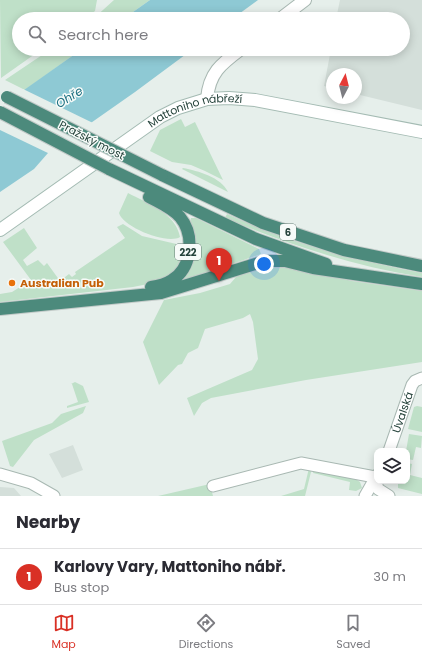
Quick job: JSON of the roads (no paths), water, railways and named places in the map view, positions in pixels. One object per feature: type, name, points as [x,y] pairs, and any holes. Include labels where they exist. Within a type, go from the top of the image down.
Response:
[{"type":"highway","name":"Pražský most","points":[[2,94],[162,175],[263,223],[344,250],[422,266]]},
{"type":"highway","name":"Pražský most","points":[[0,112],[109,169],[150,193]]},
{"type":"highway","name":"6","points":[[150,193],[256,239],[319,262],[384,278],[422,284]]},
{"type":"highway","name":"222","points":[[0,309],[132,295],[173,280],[185,265],[189,252],[190,238],[187,228],[180,217],[150,193]]},
{"type":"highway","points":[[132,295],[161,293],[265,261],[285,261],[312,268],[384,278]]},
{"type":"main road","points":[[290,12],[306,0]]},
{"type":"main road","points":[[207,99],[208,86],[214,72],[232,56]]},
{"type":"main road","name":"Mattoniho nábřeží","points":[[0,230],[160,117],[192,103],[207,99],[229,98],[255,100],[422,132]]},
{"type":"street","name":"Úvalská","points":[[390,448],[412,385],[414,381],[422,378]]},
{"type":"street","points":[[214,486],[301,463],[374,476]]},
{"type":"street","points":[[0,474],[31,483],[54,496]]},
{"type":"street","points":[[365,496],[374,480]]},
{"type":"street","points":[[377,484],[378,489],[389,496]]},
{"type":"water","points":[[150,0],[258,0],[242,12],[133,12]]},
{"type":"water","name":"Ohře","points":[[72,56],[184,56],[48,153],[34,169],[0,192],[0,107]]},
{"type":"place","name":"Karlovy Vary, Mattoniho nábř.","points":[[219,281]]},
{"type":"place","name":"Australian Pub","points":[[12,283]]}]
